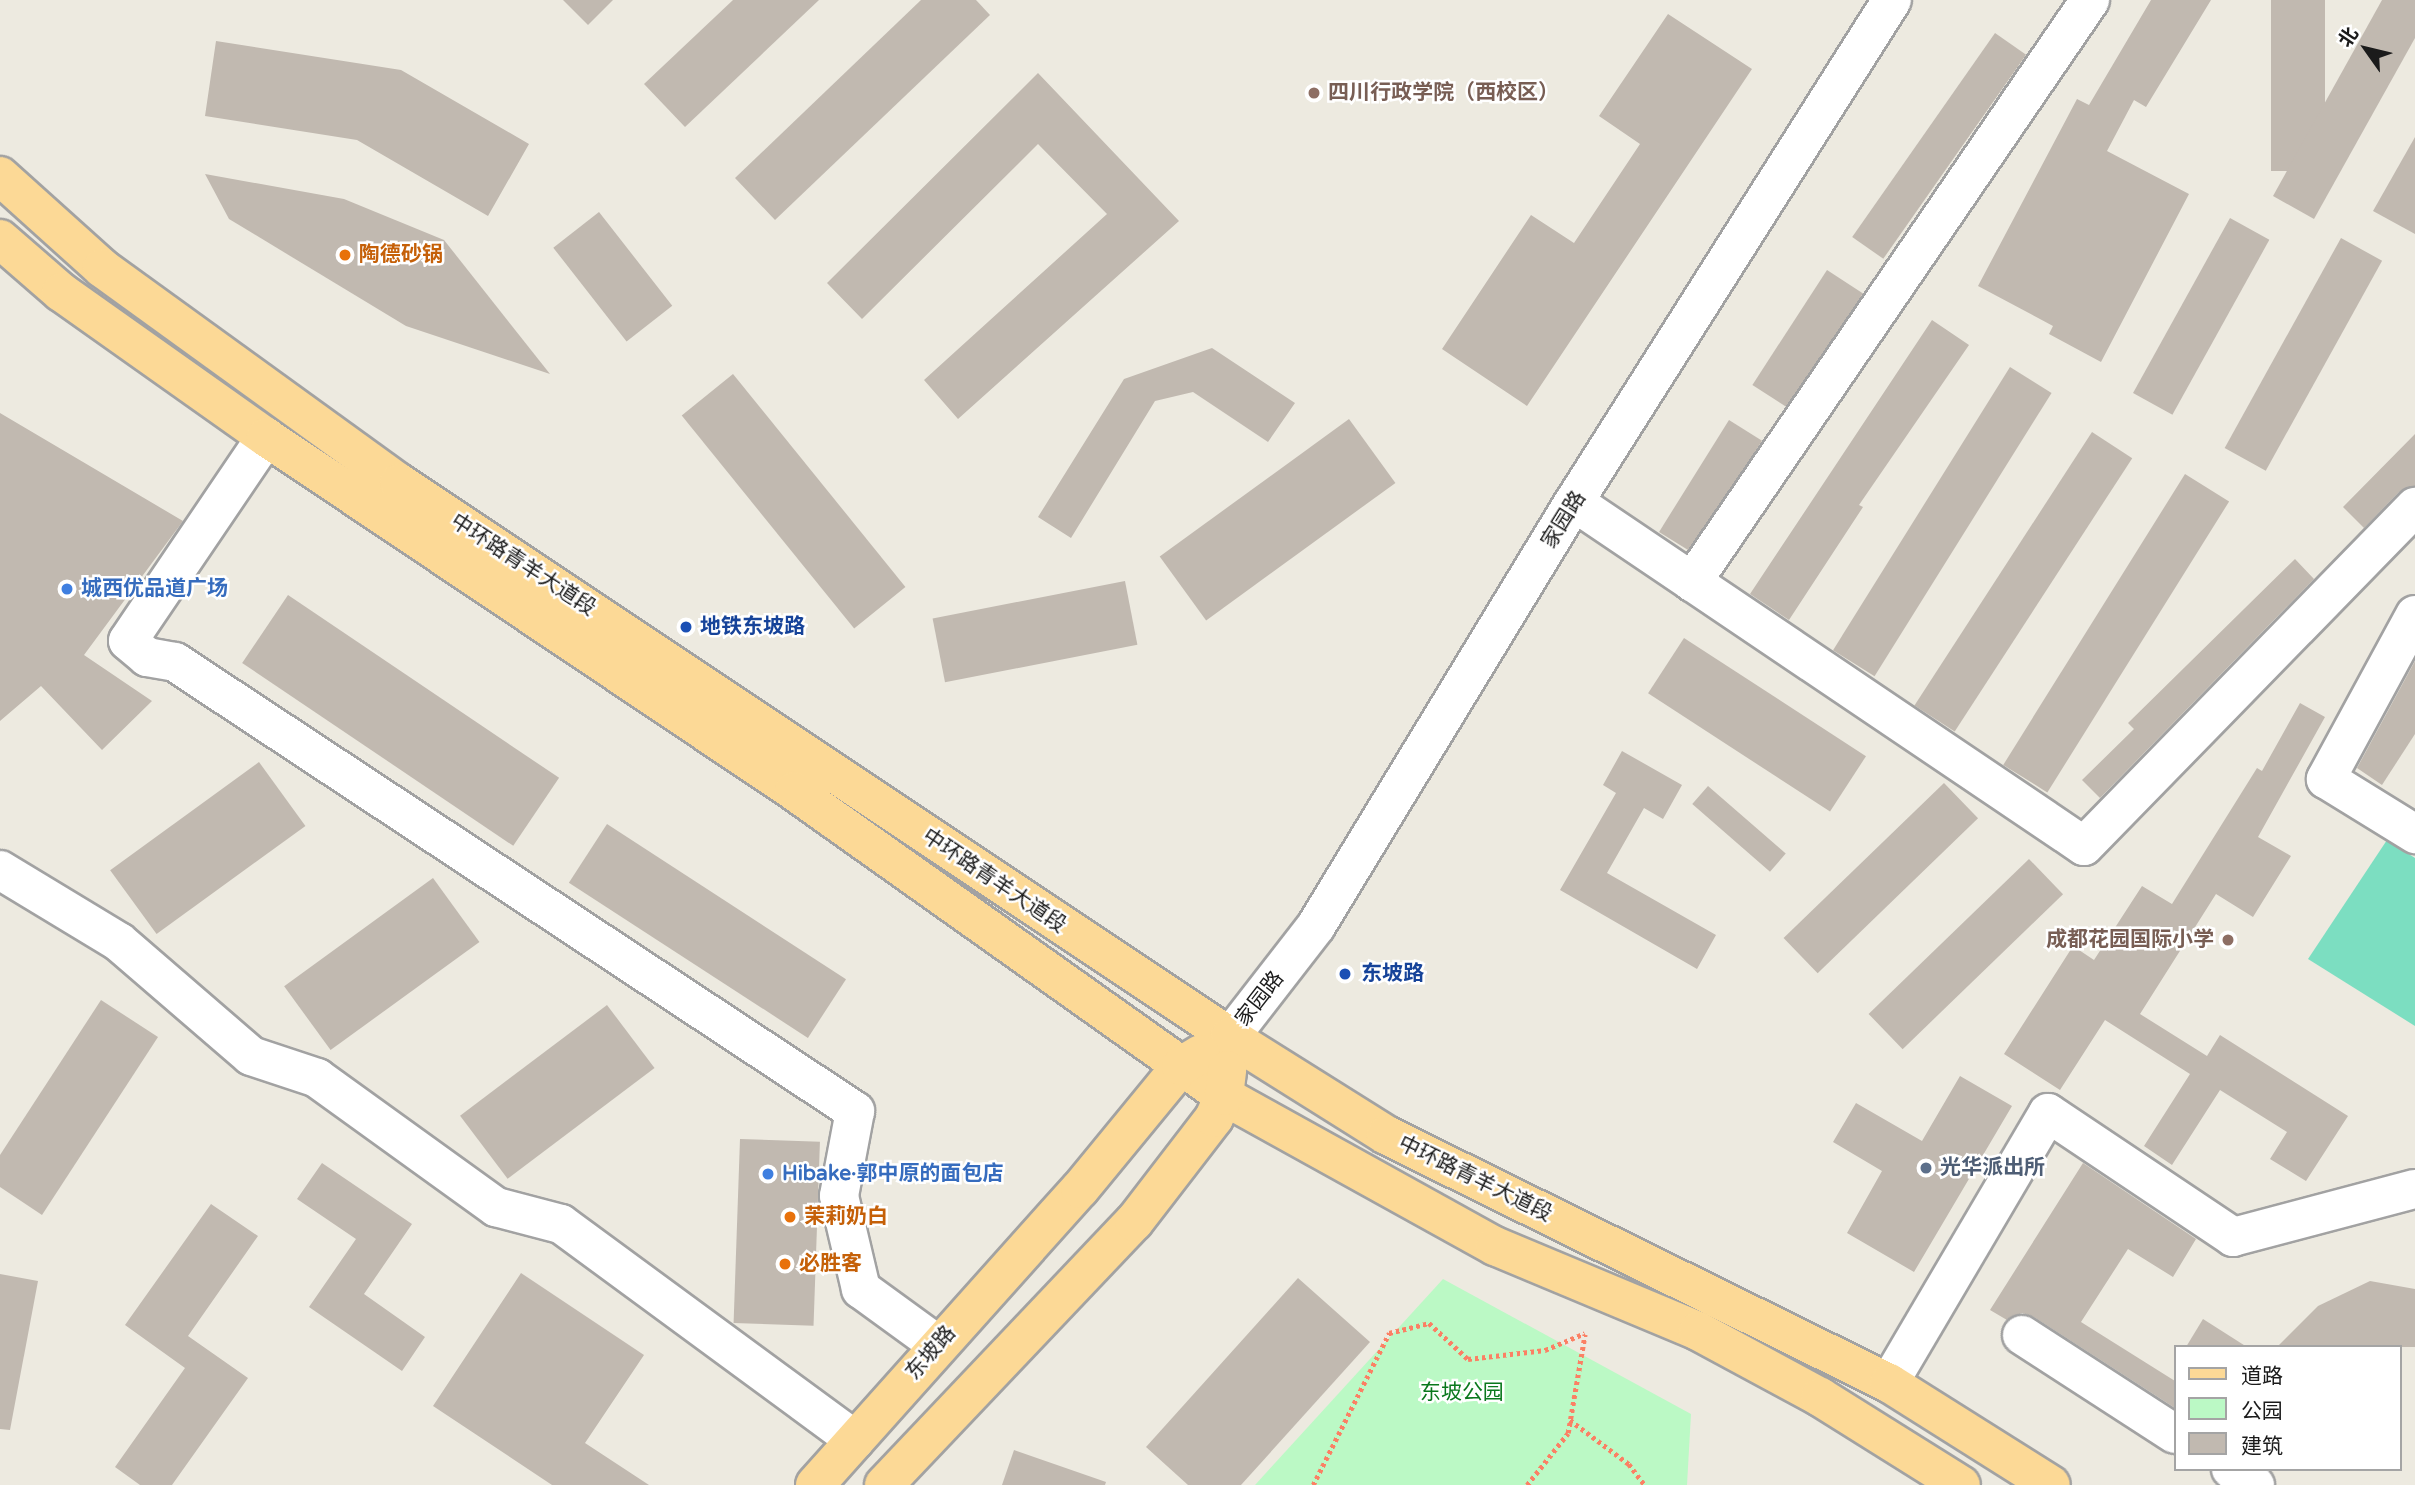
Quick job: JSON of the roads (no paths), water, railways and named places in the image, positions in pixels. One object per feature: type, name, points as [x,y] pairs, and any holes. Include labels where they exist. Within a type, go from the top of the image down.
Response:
[{"type":"main road","name":"中环路青羊大道段","points":[[0,176],[102,268],[399,484],[1230,1037],[1386,1135],[1889,1383],[2051,1485]]},
{"type":"main road","name":"中环路青羊大道段","points":[[0,239],[61,292],[265,437],[794,791],[1059,976],[1224,1096],[1495,1246],[1698,1331],[1820,1397],[1961,1485]]},
{"type":"main road","name":"东坡路","points":[[815,1485],[1080,1189],[1181,1066],[1230,1037]]},
{"type":"main road","points":[[884,1485],[1134,1222],[1214,1118],[1224,1096],[1230,1037]]},
{"type":"street","name":"家园路","points":[[1230,1037],[1316,926],[1574,502],[1892,0]]},
{"type":"street","points":[[1692,582],[2090,0]]},
{"type":"street","points":[[265,437],[128,641],[147,657],[175,662],[855,1111],[839,1196],[861,1289],[939,1345]]},
{"type":"street","points":[[1574,502],[2084,846],[2415,507]]},
{"type":"street","points":[[2415,615],[2326,779],[2415,834]]},
{"type":"street","points":[[0,870],[119,942],[251,1056],[317,1078],[496,1207],[561,1224],[855,1440]]},
{"type":"street","points":[[1889,1383],[2048,1113],[2233,1237],[2415,1189]]},
{"type":"street","points":[[2022,1335],[2174,1433]]},
{"type":"street","points":[[2234,1471],[2256,1485]]},
{"type":"place","name":"四川行政学院（西校区）","points":[[1314,93]]},
{"type":"place","name":"陶德砂锅","points":[[345,255]]},
{"type":"place","name":"城西优品道广场","points":[[67,589]]},
{"type":"place","name":"地铁东坡路","points":[[686,627]]},
{"type":"place","name":"成都花园国际小学","points":[[2228,940]]},
{"type":"place","name":"东坡路","points":[[1345,974]]},
{"type":"place","name":"光华派出所","points":[[1926,1168]]},
{"type":"place","name":"Hibake·郭中原的面包店","points":[[768,1174]]},
{"type":"place","name":"茉莉奶白","points":[[790,1217]]},
{"type":"place","name":"必胜客","points":[[785,1264]]},
{"type":"park label","name":"东坡公园","points":[[1462,1393]]}]
